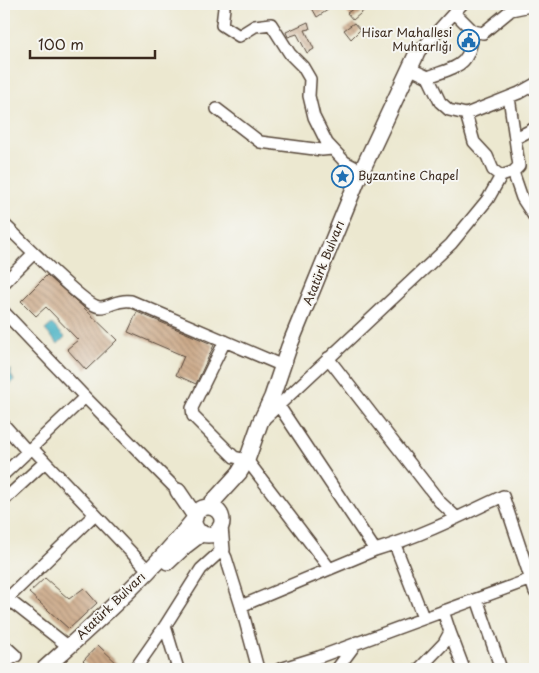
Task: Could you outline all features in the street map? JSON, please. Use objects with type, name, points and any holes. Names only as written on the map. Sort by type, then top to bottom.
[{"type":"main road","name":"Atatürk Bulvarı","points":[[54,669],[185,546],[213,528],[247,460],[260,423],[276,402],[283,366],[362,171],[413,62]]},
{"type":"main road","name":"Atatürk Bulvarı","points":[[44,669],[148,570],[200,512],[239,473]]},
{"type":"main road","points":[[178,491],[200,512],[218,511],[213,528],[222,550]]},
{"type":"main road","points":[[200,512],[196,527],[213,528]]},
{"type":"street","points":[[223,4],[222,25],[239,36],[255,26],[271,24],[290,54],[303,67],[310,79],[309,96],[314,117],[327,143],[345,162],[362,171]]},
{"type":"street","points":[[473,31],[483,33],[511,10],[535,5]]},
{"type":"street","points":[[428,78],[459,65],[469,56],[473,31],[458,8],[413,62],[428,78],[440,102],[449,110],[466,114],[509,97],[535,84]]},
{"type":"street","points":[[375,550],[276,402],[328,358],[452,244],[488,200],[502,176],[513,172],[519,166],[509,97]]},
{"type":"street","points":[[216,109],[260,142],[322,150],[332,149]]},
{"type":"street","points":[[466,114],[474,142],[488,156],[492,170],[502,176]]},
{"type":"street","points":[[516,138],[533,129],[535,116]]},
{"type":"street","points":[[513,172],[522,198],[535,218]]},
{"type":"street","points":[[4,224],[82,296],[96,306],[103,307],[121,300],[131,301],[283,366]]},
{"type":"street","points":[[4,283],[34,253]]},
{"type":"street","points":[[4,312],[85,398],[178,491]]},
{"type":"street","points":[[225,341],[192,408],[192,413],[234,457],[247,460],[330,569]]},
{"type":"street","points":[[328,358],[440,502],[457,518]]},
{"type":"street","points":[[5,470],[30,450],[85,398]]},
{"type":"street","points":[[4,425],[45,462],[148,570]]},
{"type":"street","points":[[4,500],[45,462]]},
{"type":"street","points":[[241,606],[457,518],[503,496],[535,592]]},
{"type":"street","points":[[69,647],[5,598],[95,514]]},
{"type":"street","points":[[395,544],[423,617]]},
{"type":"street","points":[[135,669],[201,569],[222,550],[241,606],[258,669]]},
{"type":"street","points":[[280,669],[319,657],[423,617],[531,579]]},
{"type":"street","points":[[477,599],[501,669]]},
{"type":"street","points":[[442,611],[464,669]]},
{"type":"street","points":[[165,626],[178,669]]},
{"type":"street","points":[[419,669],[444,643],[450,632]]},
{"type":"street","points":[[337,669],[357,642]]},
{"type":"street","points":[[4,645],[16,656],[4,663]]},
{"type":"water","points":[[52,324],[65,337],[58,344],[45,330]]},
{"type":"water","points":[[4,368],[11,370],[14,380],[12,383],[7,383],[4,387]]},
{"type":"building","points":[[318,4],[337,4],[317,17],[312,8]]},
{"type":"building","points":[[360,4],[367,8],[353,20],[347,13]]},
{"type":"building","points":[[308,22],[310,29],[305,30],[314,49],[307,53],[297,34],[288,37],[286,32]]},
{"type":"building","points":[[354,23],[360,30],[351,39],[344,30]]},
{"type":"building","points":[[47,275],[117,340],[86,370],[67,349],[78,340],[46,307],[36,316],[21,301]]},
{"type":"building","points":[[137,312],[214,345],[196,384],[176,375],[184,356],[128,332]]},
{"type":"building","points":[[45,578],[69,599],[84,588],[97,603],[69,629],[29,593]]},
{"type":"building","points":[[98,645],[123,669],[91,669],[83,661]]},
{"type":"place","name":"Hisar Mahallesi Muhtarlığı","points":[[468,40]]},
{"type":"place","name":"Byzantine Chapel","points":[[342,176]]}]
